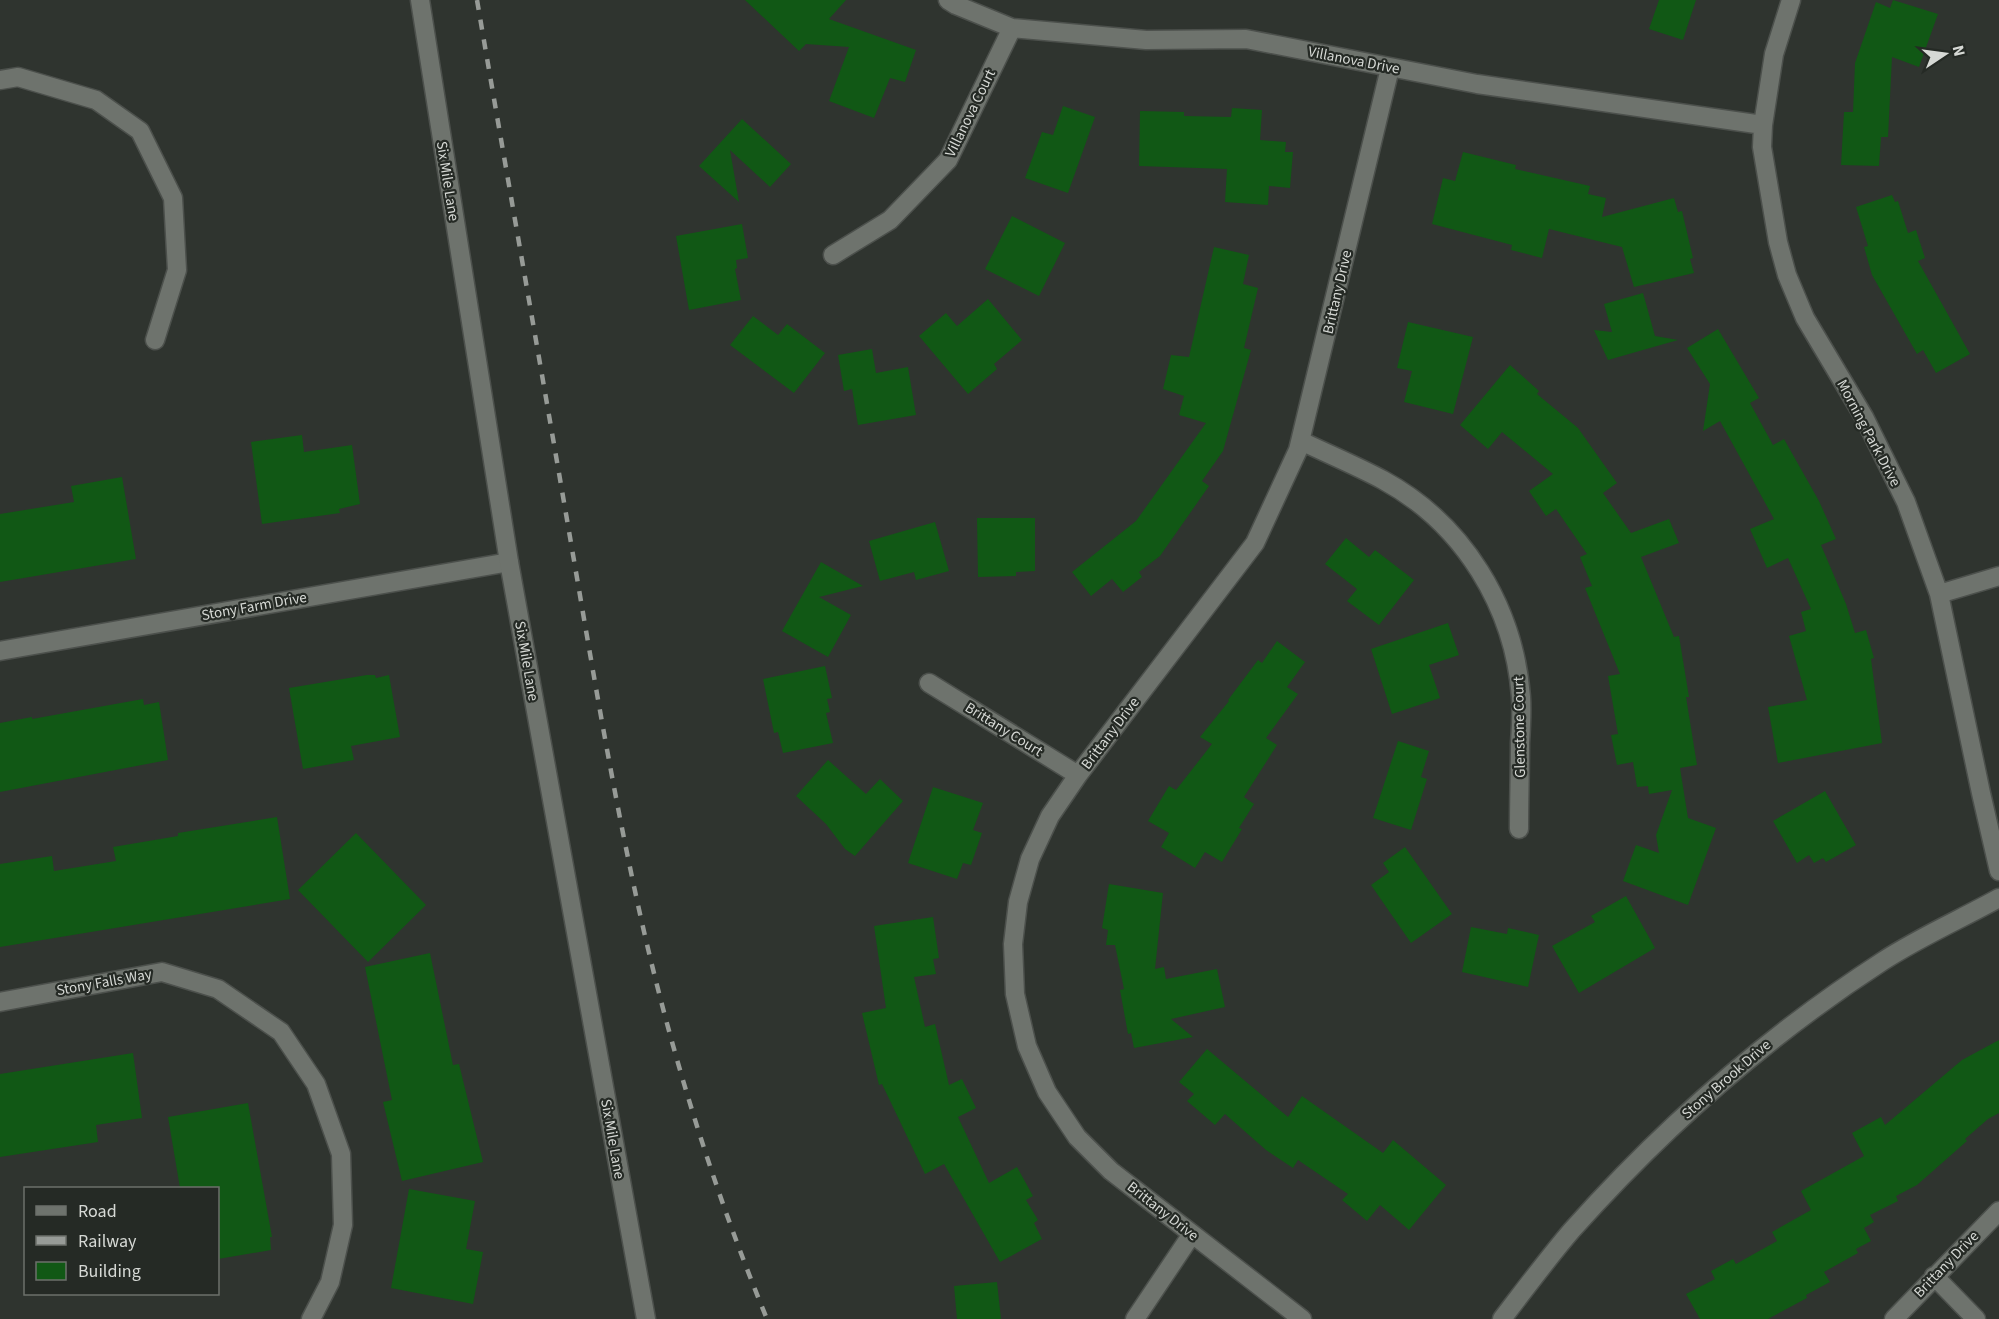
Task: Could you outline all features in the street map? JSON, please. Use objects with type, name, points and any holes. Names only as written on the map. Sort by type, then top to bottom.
[{"type":"street","name":"Six Mile Lane","points":[[420,0],[509,562],[646,1319]]},
{"type":"street","name":"Villanova Drive","points":[[948,0],[1012,28],[1146,40],[1246,39],[1478,84],[1763,125]]},
{"type":"street","name":"Morning Park Drive","points":[[1791,0],[1774,54],[1763,125],[1762,147],[1778,242],[1805,318],[1864,417],[1906,502],[1939,594],[1980,792],[1999,871]]},
{"type":"street","name":"Villanova Court","points":[[833,255],[890,220],[948,160],[1012,28]]},
{"type":"street","name":"Brittany Drive","points":[[1302,1319],[1111,1171],[1077,1137],[1047,1092],[1027,1046],[1015,994],[1013,944],[1018,902],[1030,859],[1050,816],[1078,775],[1255,543],[1301,441],[1390,68]]},
{"type":"street","points":[[0,80],[18,77],[96,100],[140,131],[173,198],[177,270],[155,340]]},
{"type":"street","name":"Glenstone Court","points":[[1301,441],[1384,480],[1424,507],[1460,542],[1487,581],[1505,620],[1516,660],[1521,699],[1519,829]]},
{"type":"street","name":"Stony Farm Drive","points":[[0,651],[509,562]]},
{"type":"street","points":[[1939,594],[1999,576]]},
{"type":"street","name":"Brittany Court","points":[[929,683],[1078,775]]},
{"type":"street","name":"Stony Brook Drive","points":[[1502,1319],[1572,1231],[1677,1121],[1748,1058],[1815,1007],[1886,959],[1999,898]]},
{"type":"street","name":"Stony Falls Way","points":[[0,1002],[162,972],[218,988],[281,1032],[316,1083],[341,1154],[343,1225],[330,1282],[311,1319]]},
{"type":"street","name":"Brittany Drive","points":[[1894,1319],[1999,1210]]},
{"type":"street","points":[[1135,1319],[1192,1234]]},
{"type":"street","points":[[1934,1276],[1976,1319]]},
{"type":"building","points":[[745,0],[846,0],[829,19],[916,50],[905,82],[890,78],[874,118],[829,101],[849,47],[806,44],[799,51]]},
{"type":"building","points":[[1659,0],[1696,0],[1683,40],[1649,29]]},
{"type":"building","points":[[1893,0],[1938,14],[1919,67],[1892,57],[1888,137],[1881,137],[1879,166],[1841,165],[1844,112],[1853,112],[1855,63],[1876,2],[1890,8]]},
{"type":"building","points":[[1063,106],[1095,117],[1068,193],[1025,178],[1042,132],[1053,135]]},
{"type":"building","points":[[1232,108],[1262,110],[1260,140],[1286,142],[1285,152],[1293,152],[1290,188],[1269,186],[1268,205],[1225,202],[1227,169],[1139,166],[1140,111],[1184,112],[1184,116],[1231,117]]},
{"type":"building","points":[[742,119],[791,164],[770,187],[730,150],[739,202],[699,166]]},
{"type":"building","points":[[1463,152],[1516,165],[1515,169],[1590,186],[1588,194],[1606,198],[1602,217],[1674,198],[1678,212],[1682,211],[1693,258],[1690,259],[1694,273],[1634,287],[1622,247],[1549,229],[1542,258],[1511,250],[1512,245],[1432,224],[1443,178],[1455,181]]},
{"type":"building","points":[[1892,195],[1895,202],[1898,201],[1908,233],[1916,230],[1925,258],[1918,261],[1970,354],[1936,373],[1923,350],[1917,354],[1872,275],[1864,247],[1868,246],[1856,207]]},
{"type":"building","points":[[1012,216],[1065,243],[1039,296],[985,269]]},
{"type":"building","points":[[742,224],[748,258],[736,260],[737,268],[735,269],[741,300],[689,310],[676,236]]},
{"type":"building","points":[[1214,247],[1249,255],[1243,284],[1258,288],[1244,348],[1251,350],[1223,451],[1202,481],[1209,486],[1160,556],[1139,572],[1142,577],[1123,592],[1112,579],[1091,596],[1072,572],[1136,521],[1206,423],[1179,415],[1184,396],[1163,389],[1171,355],[1189,357]]},
{"type":"building","points":[[1643,293],[1655,336],[1678,340],[1608,360],[1594,330],[1612,332],[1604,304]]},
{"type":"building","points":[[988,299],[1022,340],[994,364],[997,369],[968,394],[919,336],[946,313],[957,326]]},
{"type":"building","points":[[753,316],[778,335],[787,324],[825,353],[794,393],[730,345]]},
{"type":"building","points":[[1408,322],[1473,337],[1453,414],[1404,402],[1412,371],[1397,368]]},
{"type":"building","points":[[1718,329],[1759,398],[1750,403],[1773,445],[1784,439],[1819,501],[1836,539],[1821,545],[1846,604],[1855,633],[1866,630],[1874,658],[1871,659],[1882,743],[1778,763],[1768,707],[1807,700],[1789,636],[1806,631],[1801,612],[1811,609],[1788,558],[1767,568],[1750,529],[1774,519],[1720,421],[1703,431],[1710,384],[1687,348]]},
{"type":"building","points":[[872,349],[876,373],[908,367],[916,415],[858,425],[852,389],[844,391],[838,355]]},
{"type":"building","points":[[1510,365],[1539,391],[1537,394],[1578,428],[1617,483],[1603,493],[1631,533],[1669,519],[1679,543],[1641,557],[1674,637],[1679,636],[1697,765],[1680,768],[1688,818],[1716,828],[1688,905],[1623,881],[1636,845],[1659,853],[1656,835],[1672,790],[1649,794],[1648,786],[1637,787],[1633,762],[1617,765],[1611,735],[1618,734],[1608,676],[1620,674],[1585,588],[1592,586],[1580,557],[1587,554],[1556,509],[1546,516],[1529,491],[1553,474],[1502,432],[1488,449],[1460,425]]},
{"type":"building","points":[[302,435],[304,452],[352,445],[360,504],[339,509],[340,513],[262,524],[251,442]]},
{"type":"building","points":[[122,477],[136,559],[0,582],[0,514],[74,502],[71,486]]},
{"type":"building","points":[[977,518],[1035,518],[1035,571],[1016,572],[1016,576],[978,577]]},
{"type":"building","points":[[935,522],[949,571],[916,580],[914,572],[880,581],[869,541]]},
{"type":"building","points":[[1346,538],[1369,557],[1375,550],[1414,580],[1379,625],[1347,601],[1357,589],[1325,564]]},
{"type":"building","points":[[821,562],[863,586],[819,597],[851,615],[828,657],[782,631]]},
{"type":"building","points":[[1448,623],[1459,655],[1429,665],[1440,698],[1392,714],[1371,649]]},
{"type":"building","points":[[1277,641],[1305,662],[1287,687],[1298,694],[1266,738],[1277,745],[1244,797],[1254,804],[1239,828],[1242,829],[1222,862],[1205,852],[1195,868],[1161,847],[1169,833],[1148,821],[1169,786],[1176,790],[1212,744],[1200,737],[1258,660],[1262,663]]},
{"type":"building","points":[[825,666],[832,698],[827,699],[830,712],[826,713],[833,743],[783,753],[778,732],[774,733],[763,679]]},
{"type":"building","points":[[375,675],[376,678],[389,675],[400,737],[351,746],[354,760],[303,769],[289,688]]},
{"type":"building","points":[[143,699],[144,705],[159,702],[168,760],[0,792],[0,723]]},
{"type":"building","points":[[1398,741],[1429,751],[1421,777],[1427,779],[1411,830],[1373,818]]},
{"type":"building","points":[[828,760],[866,794],[880,779],[903,801],[855,856],[845,849],[826,824],[796,796]]},
{"type":"building","points":[[933,787],[983,803],[973,830],[982,833],[971,865],[963,863],[957,879],[908,863]]},
{"type":"building","points":[[1825,791],[1856,845],[1826,862],[1823,858],[1814,863],[1809,855],[1797,863],[1773,821]]},
{"type":"building","points":[[277,817],[290,899],[0,947],[0,864],[52,856],[54,871],[116,861],[113,847],[178,836],[178,833]]},
{"type":"building","points":[[356,833],[426,905],[368,962],[298,890]]},
{"type":"building","points":[[1405,847],[1452,914],[1411,943],[1371,885],[1389,872],[1383,863]]},
{"type":"building","points":[[1109,884],[1163,893],[1155,969],[1164,967],[1166,979],[1217,969],[1225,1007],[1171,1019],[1193,1037],[1134,1048],[1131,1033],[1128,1034],[1120,990],[1124,989],[1115,945],[1106,945],[1108,930],[1102,928]]},
{"type":"building","points":[[1626,896],[1655,948],[1579,993],[1552,946],[1595,922],[1591,916]]},
{"type":"building","points":[[933,917],[939,958],[933,959],[936,974],[914,977],[925,1027],[935,1024],[949,1085],[962,1079],[976,1108],[958,1117],[989,1183],[1017,1167],[1033,1196],[1026,1200],[1038,1220],[1034,1223],[1042,1239],[1000,1262],[944,1164],[925,1174],[882,1084],[879,1085],[862,1013],[886,1008],[874,926]]},
{"type":"building","points":[[1471,927],[1507,934],[1508,928],[1539,935],[1528,987],[1462,972]]},
{"type":"building","points":[[430,953],[453,1065],[459,1064],[483,1162],[402,1181],[383,1102],[392,1100],[365,967]]},
{"type":"building","points":[[1999,1040],[1999,1113],[1988,1119],[1965,1139],[1967,1141],[1917,1185],[1896,1196],[1898,1201],[1870,1215],[1874,1222],[1864,1228],[1871,1241],[1856,1249],[1858,1253],[1824,1272],[1830,1282],[1806,1295],[1807,1298],[1768,1319],[1700,1319],[1686,1294],[1715,1279],[1711,1271],[1733,1259],[1736,1264],[1777,1241],[1772,1232],[1811,1210],[1801,1191],[1864,1156],[1852,1133],[1881,1117],[1885,1125],[1962,1060]]},
{"type":"building","points":[[1207,1049],[1288,1117],[1302,1096],[1383,1153],[1393,1140],[1446,1185],[1409,1230],[1380,1205],[1367,1221],[1342,1200],[1348,1194],[1298,1160],[1293,1168],[1266,1150],[1225,1114],[1215,1125],[1187,1101],[1194,1094],[1179,1082]]},
{"type":"building","points":[[133,1053],[142,1118],[96,1125],[98,1142],[0,1157],[0,1074]]},
{"type":"building","points":[[248,1103],[272,1237],[270,1237],[271,1250],[219,1259],[219,1187],[180,1187],[168,1117]]},
{"type":"building","points":[[409,1189],[475,1201],[466,1249],[483,1252],[473,1304],[391,1288]]},
{"type":"building","points":[[997,1282],[1001,1319],[957,1319],[954,1286]]},
{"type":"railway","points":[[477,0],[601,717],[635,891],[661,1000],[691,1108],[746,1267],[767,1319]]}]
